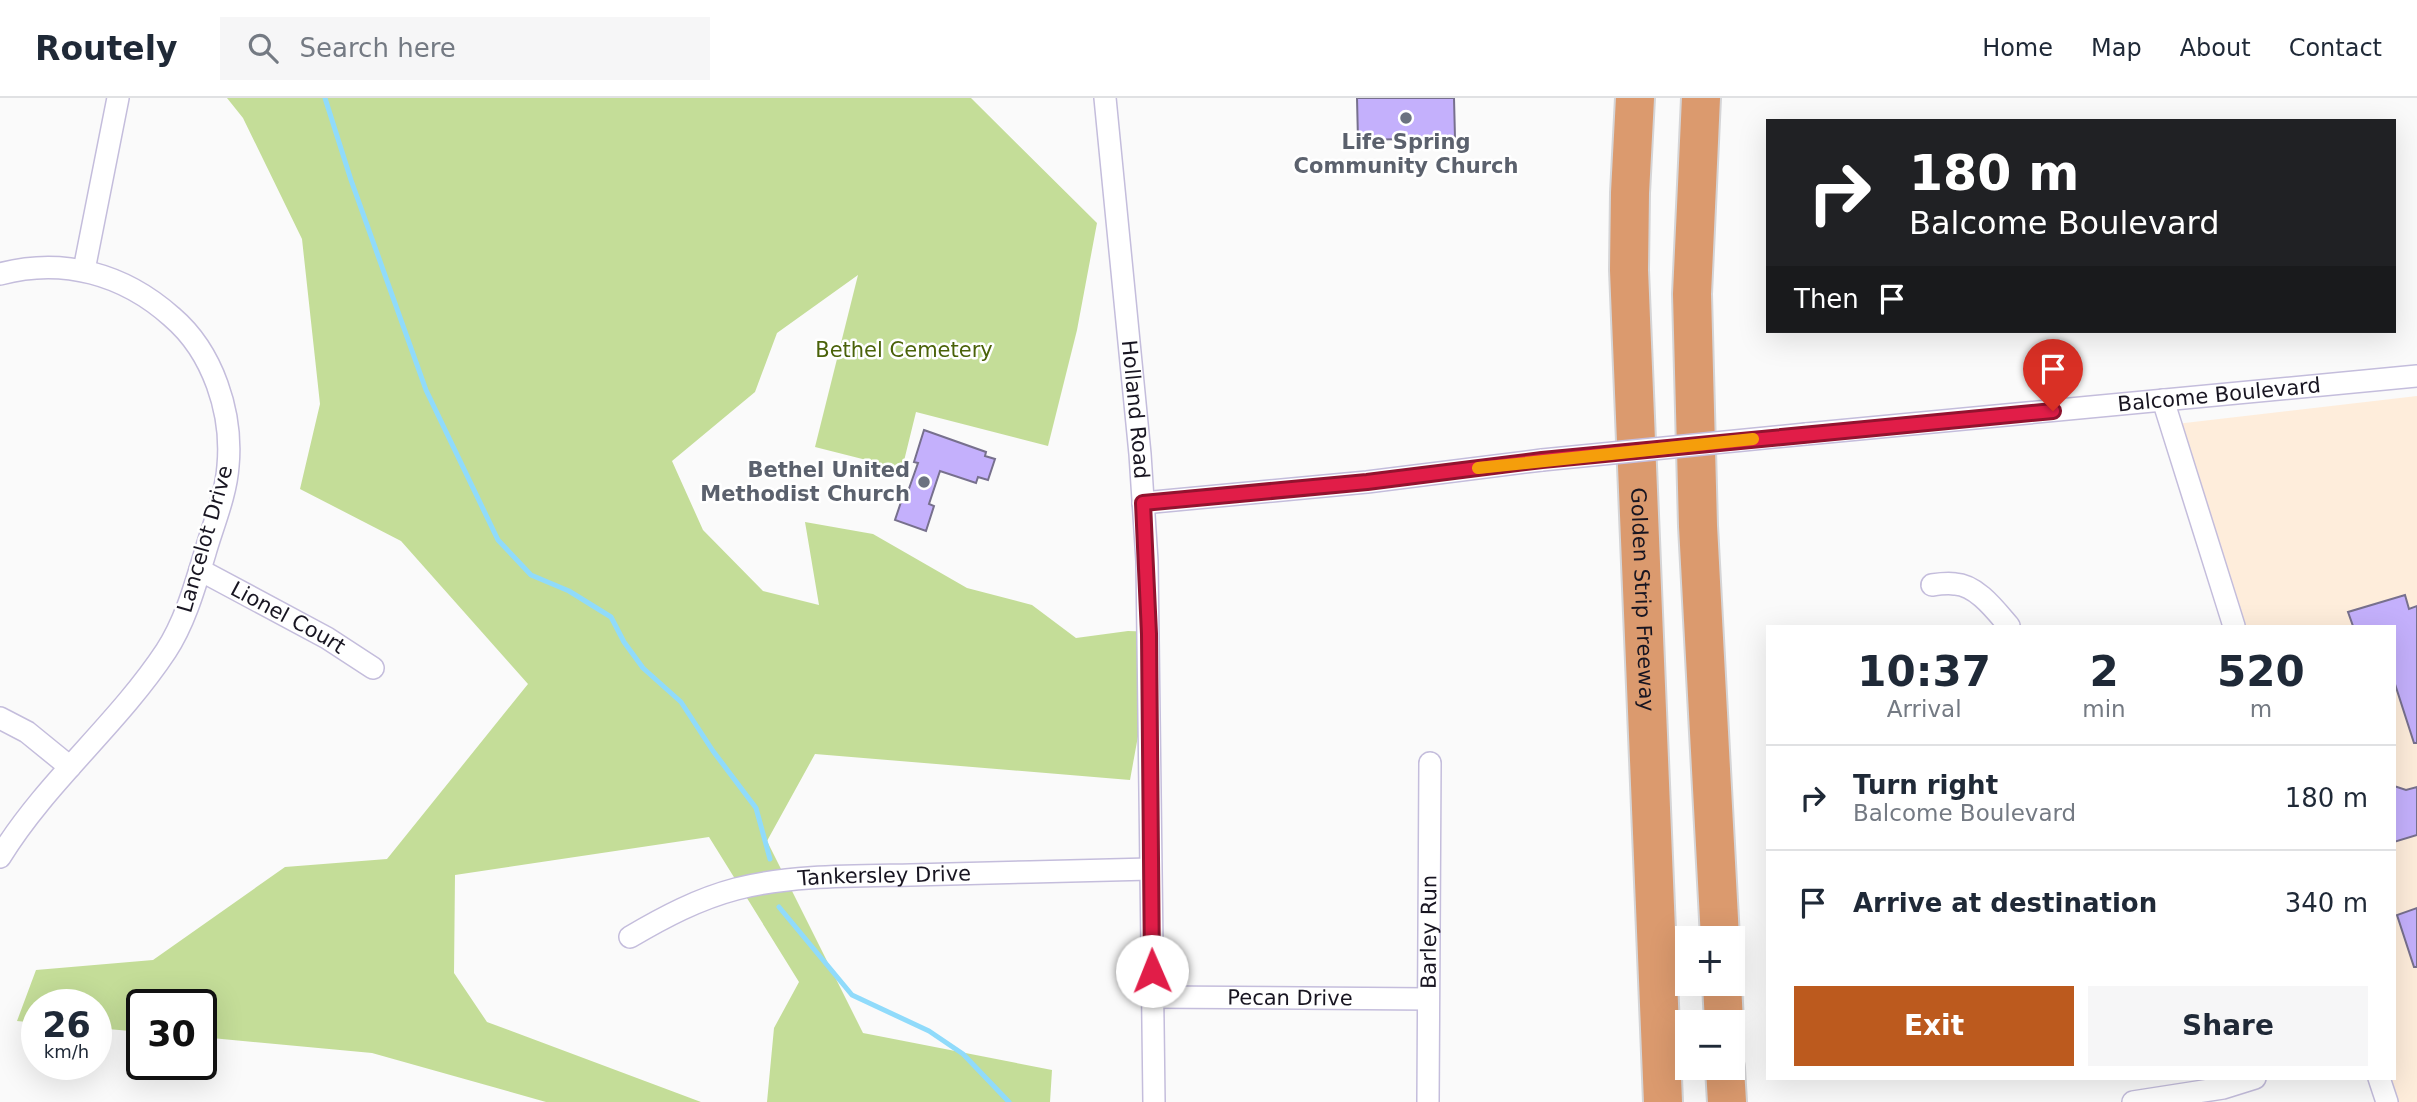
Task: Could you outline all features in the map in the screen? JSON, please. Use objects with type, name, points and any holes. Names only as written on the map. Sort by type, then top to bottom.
[{"type":"highway","name":"Golden Strip Freeway","points":[[1635,98],[1629,270],[1663,1102]]},
{"type":"highway","points":[[1701,98],[1692,294],[1698,526],[1719,926]]},
{"type":"highway","points":[[1726,1080],[1727,1102]]},
{"type":"street","points":[[84,270],[118,98]]},
{"type":"street","name":"Holland Road","points":[[1105,98],[1143,503],[1149,634],[1154,1102]]},
{"type":"street","name":"Lancelot Drive","points":[[0,274],[43,267],[84,270],[125,285],[159,305],[192,339],[216,381],[227,421],[228,466],[200,570],[181,623],[165,652],[104,729],[20,825],[0,857]]},
{"type":"street","name":"Balcome Boulevard","points":[[1143,503],[1367,482],[1542,460],[2417,376]]},
{"type":"street","points":[[2163,400],[2234,625]]},
{"type":"street","name":"Lionel Court","points":[[200,570],[327,638],[373,668]]},
{"type":"street","points":[[1932,585],[1957,584],[1969,588],[1986,601],[2007,625]]},
{"type":"street","points":[[0,718],[27,732],[70,767]]},
{"type":"street","name":"Barley Run","points":[[1428,1102],[1430,762]]},
{"type":"street","name":"Tankersley Drive","points":[[630,937],[679,909],[702,900],[737,888],[772,882],[875,875],[1150,869]]},
{"type":"street","name":"Pecan Drive","points":[[1152,997],[1429,999]]},
{"type":"street","points":[[2133,1102],[2223,1088],[2249,1080]]},
{"type":"street","points":[[2380,1080],[2387,1102]]},
{"type":"shaded area","points":[[2417,396],[2417,1102],[2387,1102],[2380,1080],[2396,1080],[2396,625],[2239,625],[2176,424]]},
{"type":"green space","name":"Bethel Cemetery","points":[[227,98],[971,98],[1097,223],[1077,330],[1048,446],[916,412],[902,469],[815,447],[858,275],[777,333],[755,392],[672,461],[703,530],[763,591],[819,605],[805,522],[873,534],[967,588],[1032,605],[1076,638],[1128,631],[1157,632],[1130,780],[815,754],[767,841],[863,1033],[1052,1070],[1050,1102],[767,1102],[774,1028],[799,982],[709,837],[455,875],[454,973],[487,1022],[701,1102],[546,1102],[372,1053],[217,1038],[217,989],[126,989],[126,1031],[112,1029],[112,989],[29,989],[36,970],[153,960],[285,867],[387,859],[528,684],[401,541],[300,489],[320,404],[302,239],[243,118]]},
{"type":"building","name":"Life Spring Community Church","points":[[1357,98],[1454,98],[1455,138],[1358,140]]},
{"type":"building","name":"Bethel United Methodist Church","points":[[924,430],[986,452],[985,456],[995,459],[988,480],[978,477],[976,483],[940,471],[929,504],[934,506],[926,531],[895,520],[918,463],[914,462]]},
{"type":"building","points":[[2405,595],[2409,609],[2417,606],[2417,743],[2414,743],[2396,687],[2396,625],[2353,625],[2348,612]]},
{"type":"building","points":[[2396,787],[2406,790],[2417,787],[2417,835],[2396,841]]},
{"type":"building","points":[[2417,908],[2417,967],[2414,967],[2397,915]]},
{"type":"waterway","points":[[325,98],[351,180],[426,390],[498,540],[531,575],[569,591],[611,617],[624,642],[643,668],[681,702],[713,751],[756,808],[770,859]]},
{"type":"waterway","points":[[779,907],[852,995],[929,1031],[963,1054],[1009,1102]]},
{"type":"slow traffic","points":[[1478,468],[1753,439]]},
{"type":"place","name":"Life Spring Community Church","points":[[1406,118]]},
{"type":"place","name":"Bethel United Methodist Church","points":[[924,482]]},
{"type":"route","points":[[1152,971],[1149,634],[1143,503],[1367,482],[1542,460],[2053,411]]}]
